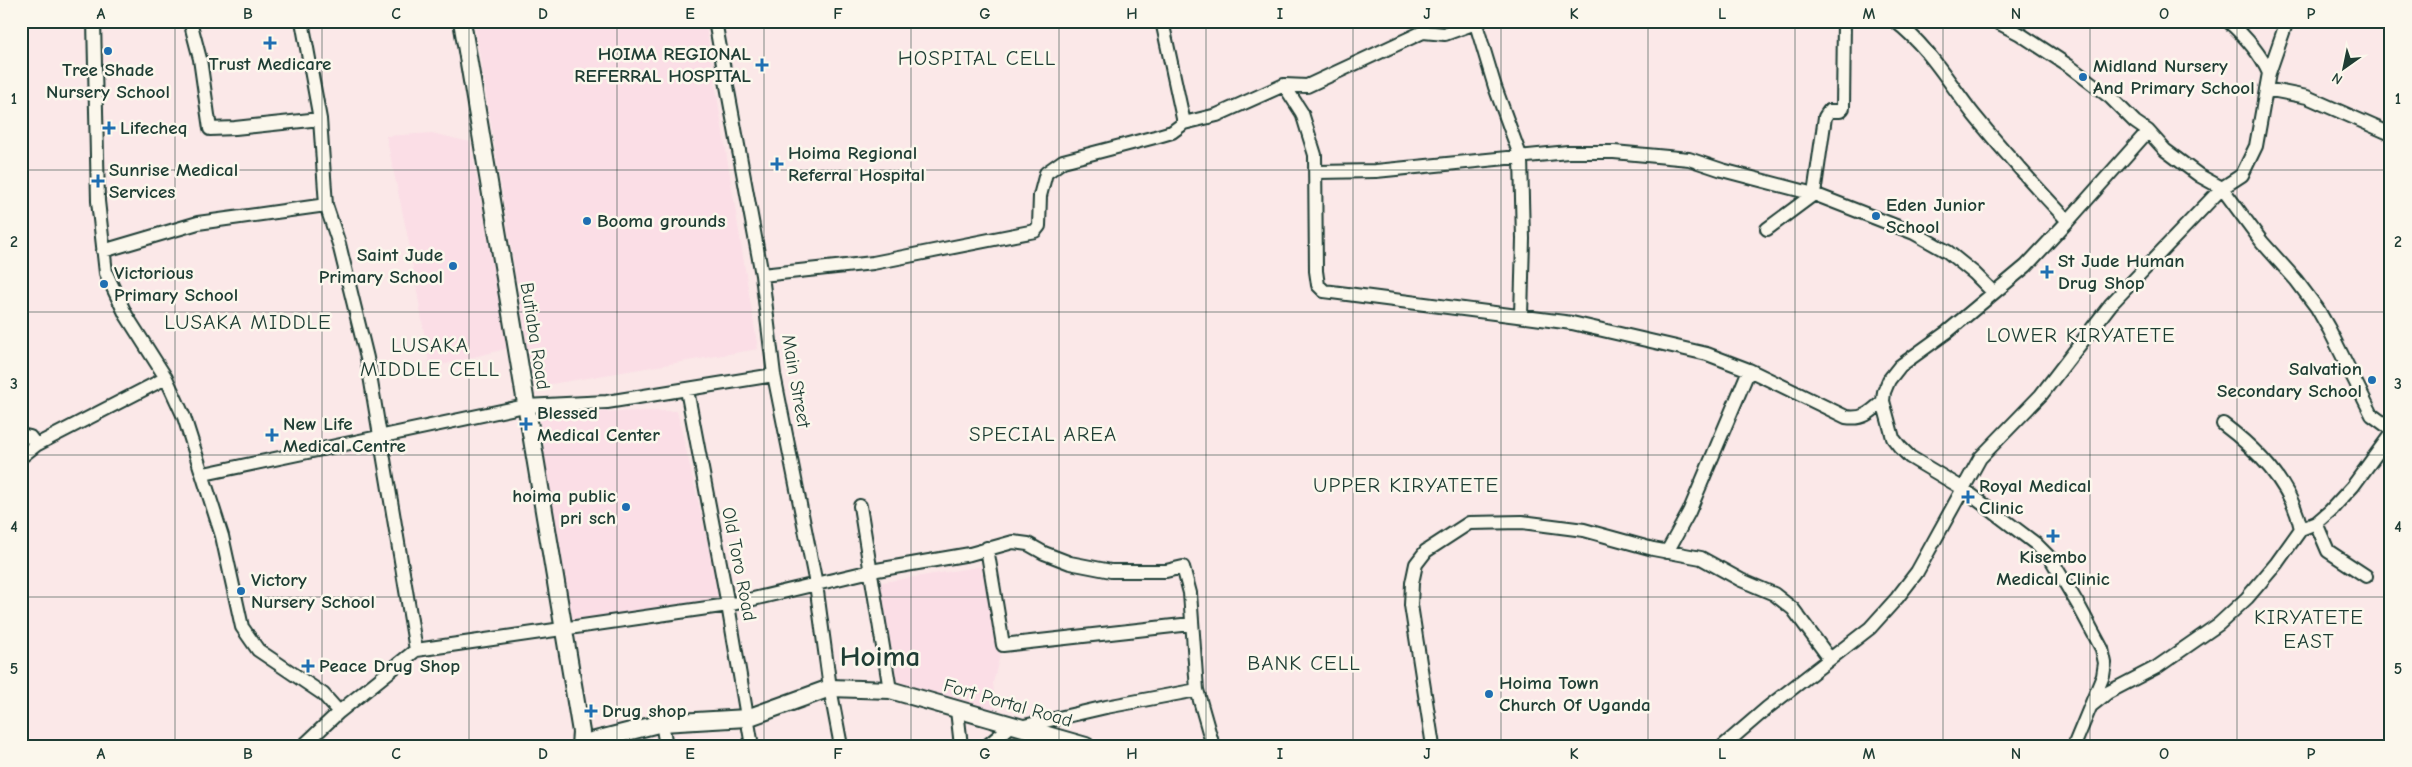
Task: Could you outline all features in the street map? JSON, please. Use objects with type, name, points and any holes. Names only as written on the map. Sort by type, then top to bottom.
[{"type":"main road","name":"Butiaba Road","points":[[462,21],[580,732],[577,745]]},
{"type":"main road","name":"Fort Portal Road","points":[[830,688],[890,690],[1086,746]]},
{"type":"main road","points":[[577,745],[662,723],[747,718],[830,688]]},
{"type":"street","points":[[94,21],[98,202],[106,273],[115,296],[166,378],[184,417],[204,474],[222,536],[242,627],[258,650],[323,694],[339,712]]},
{"type":"street","points":[[190,21],[200,59],[210,128],[235,128],[320,119]]},
{"type":"street","points":[[302,21],[320,119],[326,205],[339,244],[367,358],[416,650]]},
{"type":"street","name":"Main Street","points":[[715,21],[762,275],[774,375],[816,584],[830,688],[841,746]]},
{"type":"street","points":[[1162,21],[1184,123]]},
{"type":"street","points":[[1767,229],[1814,194],[1825,117],[1829,111],[1840,111],[1843,108],[1844,21]]},
{"type":"street","points":[[1896,21],[1924,48],[1975,117],[2025,176],[2068,222]]},
{"type":"street","points":[[1995,21],[2020,34],[2069,66],[2148,131],[2165,150],[2200,176],[2222,188],[2262,242],[2296,280],[2316,308],[2330,329],[2372,415],[2391,429]]},
{"type":"street","points":[[2228,21],[2263,58],[2270,73]]},
{"type":"street","points":[[1724,746],[1870,628],[1917,572],[1980,458],[2041,395],[2111,304],[2222,188],[2242,175],[2256,146],[2266,89],[2287,21]]},
{"type":"street","points":[[762,275],[873,263],[1035,231],[1039,226],[1040,196],[1046,174],[1063,161],[1172,132],[1184,123],[1217,114],[1284,85],[1307,86],[1423,27],[1445,34],[1479,23],[1495,88],[1521,158],[1523,239],[1520,316]]},
{"type":"street","points":[[1284,85],[1302,113],[1315,155],[1317,172],[1316,271],[1318,285],[1324,291],[1572,322],[1707,354],[1749,370],[1846,417],[1856,418],[1865,416],[1883,401]]},
{"type":"street","points":[[2266,89],[2307,97],[2391,134]]},
{"type":"street","points":[[2074,746],[2088,708],[2104,676],[2105,663],[2102,649],[2076,600],[2052,559],[2003,518],[1962,488],[1910,457],[1900,447],[1893,438],[1883,401],[1884,392],[1889,380],[1900,366],[1947,332],[1992,291],[2026,266],[2068,222],[2148,131]]},
{"type":"street","points":[[1317,172],[1376,171],[1568,152],[1689,158],[1722,170],[1814,194],[1914,233],[1948,252],[1968,267],[1992,291]]},
{"type":"street","points":[[103,251],[198,223],[326,205]]},
{"type":"street","points":[[1667,552],[1689,512],[1749,370]]},
{"type":"street","points":[[204,474],[525,406],[606,402],[774,375]]},
{"type":"street","points":[[21,457],[36,445],[166,378]]},
{"type":"street","name":"Old Toro Road","points":[[687,390],[728,605],[752,746]]},
{"type":"street","points":[[2223,424],[2250,444],[2265,461],[2294,501],[2301,529]]},
{"type":"street","points":[[2088,708],[2107,693],[2157,667],[2219,624],[2247,598],[2276,564],[2301,529],[2316,523],[2330,512],[2354,486],[2391,434]]},
{"type":"street","points":[[21,435],[30,437],[36,445]]},
{"type":"street","points":[[860,506],[890,690]]},
{"type":"street","points":[[1433,746],[1411,605],[1412,583],[1416,564],[1426,551],[1469,523],[1522,522],[1584,530],[1667,552],[1701,558],[1741,580],[1774,594],[1793,609],[1830,659]]},
{"type":"street","points":[[2316,523],[2328,551],[2366,576]]},
{"type":"street","points":[[303,746],[339,712],[416,650],[728,605],[870,571],[970,554],[1013,542],[1028,544],[1044,553],[1070,563],[1111,571],[1166,571],[1184,567],[1190,593],[1191,624],[1198,690],[1213,746]]},
{"type":"street","points":[[986,548],[1003,645],[1191,624]]},
{"type":"street","points":[[987,746],[1017,726],[1198,690]]},
{"type":"street","points":[[957,710],[961,746]]},
{"type":"street","points":[[662,723],[666,746]]},
{"type":"shaded area","points":[[474,21],[705,21],[758,349],[534,387]]},
{"type":"shaded area","name":"Saint Jude Primary School","points":[[432,133],[470,142],[509,348],[430,368],[408,238],[386,136]]},
{"type":"shaded area","name":"hoima public pri sch","points":[[677,411],[722,602],[568,626],[539,412]]},
{"type":"shaded area","points":[[984,566],[1000,655],[993,683],[997,722],[897,688],[877,583]]},
{"type":"place","name":"Trust Medicare","points":[[270,43]]},
{"type":"place","name":"Tree Shade Nursery School","points":[[108,51]]},
{"type":"place","name":"HOIMA REGIONAL REFERRAL HOSPITAL","points":[[762,65]]},
{"type":"place","name":"Midland Nursery And Primary School","points":[[2083,77]]},
{"type":"place","name":"Lifecheq","points":[[109,128]]},
{"type":"place","name":"Hoima Regional Referral Hospital","points":[[777,164]]},
{"type":"place","name":"Sunrise Medical Services","points":[[98,181]]},
{"type":"place","name":"Eden Junior School","points":[[1876,216]]},
{"type":"place","name":"Booma grounds","points":[[587,221]]},
{"type":"place","name":"Saint Jude Primary School","points":[[453,266]]},
{"type":"place","name":"St Jude Human Drug Shop","points":[[2047,272]]},
{"type":"place","name":"Victorious Primary School","points":[[104,284]]},
{"type":"place","name":"Salvation Secondary School","points":[[2372,380]]},
{"type":"place","name":"Blessed Medical Center","points":[[526,424]]},
{"type":"place","name":"New Life Medical Centre","points":[[272,435]]},
{"type":"place","name":"Royal Medical Clinic","points":[[1968,497]]},
{"type":"place","name":"hoima public pri sch","points":[[626,507]]},
{"type":"place","name":"Kisembo Medical Clinic","points":[[2053,536]]},
{"type":"place","name":"Victory Nursery School","points":[[241,591]]},
{"type":"place","name":"Peace Drug Shop","points":[[308,666]]},
{"type":"place","name":"Hoima Town Church Of Uganda","points":[[1489,694]]},
{"type":"place","name":"Drug shop","points":[[591,711]]},
{"type":"district","name":"HOSPITAL CELL","points":[[977,58]]},
{"type":"district","name":"LUSAKA MIDDLE","points":[[248,322]]},
{"type":"district","name":"LOWER KIRYATETE","points":[[2081,335]]},
{"type":"district","name":"LUSAKA MIDDLE CELL","points":[[430,357]]},
{"type":"district","name":"SPECIAL AREA","points":[[1043,434]]},
{"type":"district","name":"UPPER KIRYATETE","points":[[1406,485]]},
{"type":"district","name":"KIRYATETE EAST","points":[[2309,629]]},
{"type":"district","name":"Hoima","points":[[880,656]]},
{"type":"district","name":"BANK CELL","points":[[1304,663]]}]
